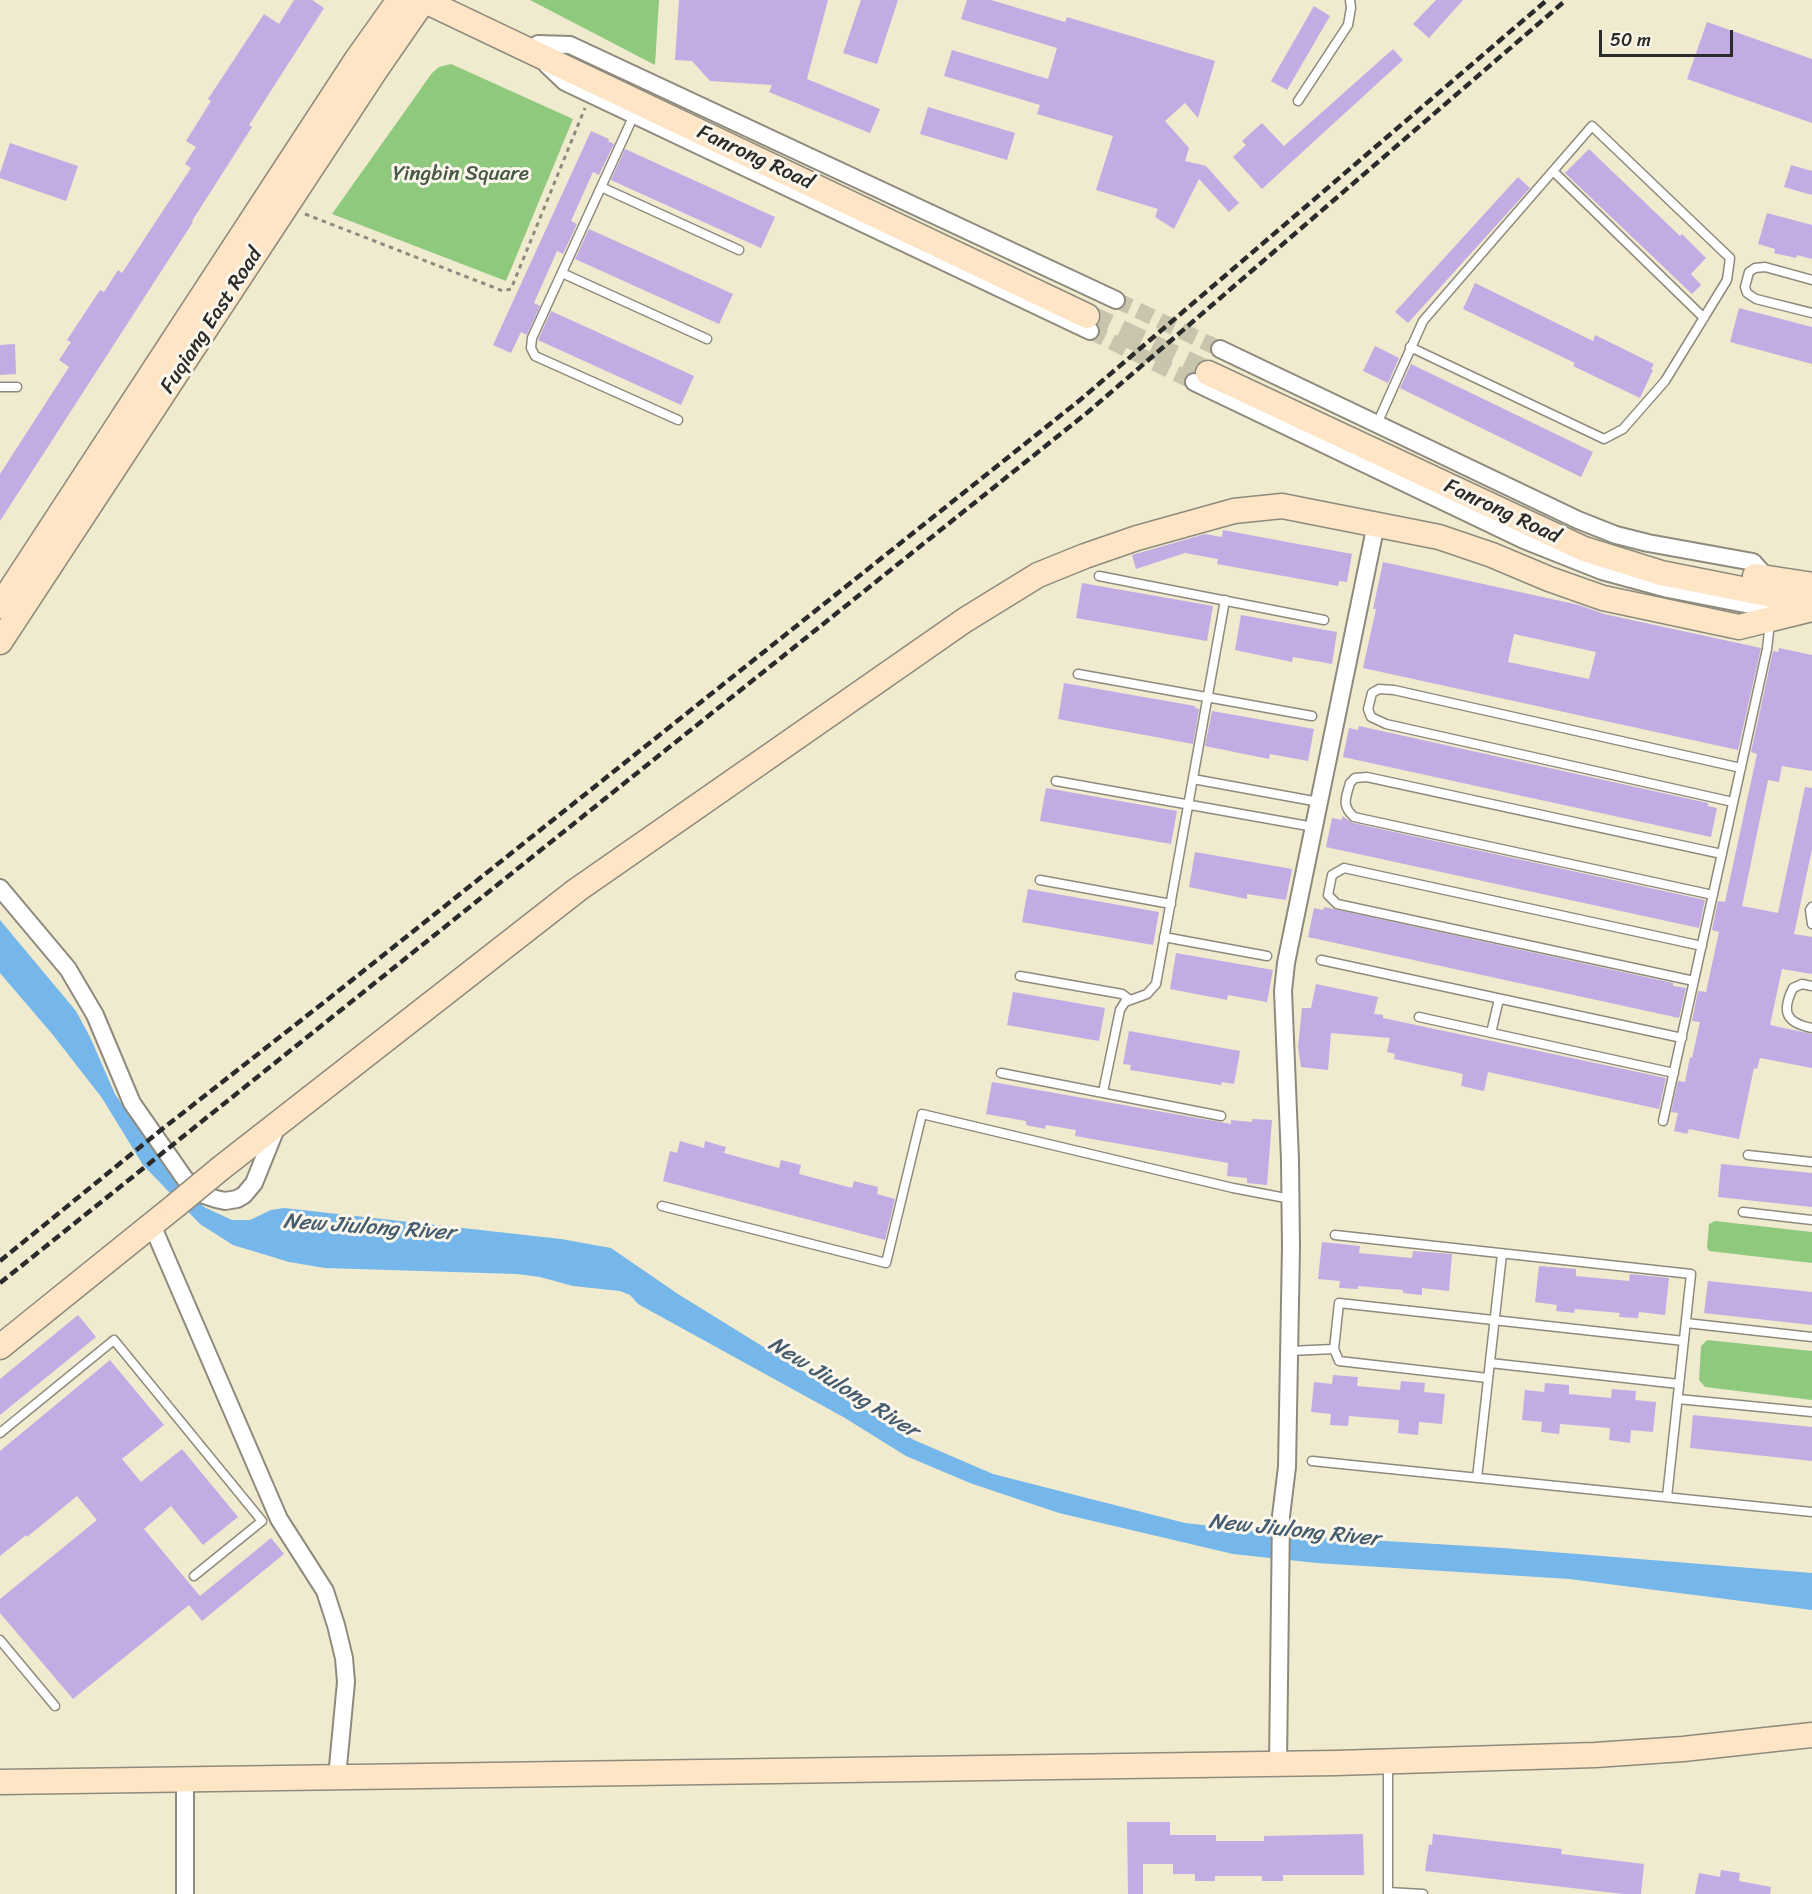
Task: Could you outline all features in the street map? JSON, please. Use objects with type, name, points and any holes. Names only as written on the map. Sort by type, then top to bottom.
[{"type":"street","name":"Fuqiang East Road","points":[[0,606],[357,59],[399,0]]},
{"type":"street","name":"Fuqiang East Road","points":[[0,642],[424,0]]},
{"type":"street","name":"Fanrong Road","points":[[424,0],[538,50],[1097,314]]},
{"type":"street","name":"Fanrong Road","points":[[446,0],[538,50]]},
{"type":"street","points":[[538,50],[570,45],[1097,314]]},
{"type":"street","points":[[538,50],[565,82],[634,115],[1097,314]]},
{"type":"street","name":"Fanrong Road","points":[[1209,367],[1587,539],[1664,563],[1812,585]]},
{"type":"street","name":"Fanrong Road","points":[[1209,367],[1584,549],[1661,573],[1812,606]]},
{"type":"street","points":[[1209,367],[1376,426],[1578,520],[1616,535],[1753,562],[1767,578]]},
{"type":"street","points":[[0,1347],[221,1168],[577,890],[965,620],[1038,575],[1137,538],[1234,511],[1282,506],[1439,537],[1604,598],[1739,627],[1812,606]]},
{"type":"street","points":[[1278,1764],[1281,1516],[1287,1467],[1291,1199],[1283,991],[1286,963],[1376,524]]},
{"type":"street","points":[[0,888],[68,969],[95,1015],[132,1103],[185,1179],[204,1195],[216,1199],[225,1201],[244,1195],[254,1183],[277,1124]]},
{"type":"street","points":[[152,1225],[279,1519],[325,1591],[344,1658],[346,1682],[337,1777]]},
{"type":"street","points":[[0,1782],[1278,1764],[1595,1755],[1683,1749],[1812,1735]]},
{"type":"street","points":[[185,1779],[185,1894]]},
{"type":"lane","points":[[1298,101],[1348,25],[1352,8],[1350,0]]},
{"type":"lane","points":[[634,115],[532,338],[531,348],[535,356],[678,420]]},
{"type":"lane","points":[[1376,426],[1410,347],[1423,321],[1592,126],[1730,258],[1727,280],[1665,381],[1623,429],[1604,439],[1410,347]]},
{"type":"lane","points":[[1552,171],[1704,318]]},
{"type":"lane","points":[[601,187],[739,250]]},
{"type":"lane","points":[[1812,280],[1765,267],[1755,268],[1749,272],[1745,287],[1747,293],[1756,299],[1812,313]]},
{"type":"lane","points":[[562,273],[707,339]]},
{"type":"lane","points":[[0,387],[17,387]]},
{"type":"lane","points":[[1099,576],[1324,620]]},
{"type":"lane","points":[[1103,1092],[1120,1010],[1125,1002],[1147,994],[1156,984],[1225,600]]},
{"type":"lane","points":[[1664,1121],[1770,635],[1770,619]]},
{"type":"lane","points":[[1078,674],[1312,716]]},
{"type":"lane","points":[[1733,802],[1386,724],[1371,717],[1368,709],[1371,693],[1379,689],[1394,690],[1741,768]]},
{"type":"lane","points":[[1713,895],[1354,817],[1346,810],[1345,803],[1350,783],[1355,778],[1367,777],[1722,854]]},
{"type":"lane","points":[[1193,779],[1319,802]]},
{"type":"lane","points":[[1056,781],[1314,827]]},
{"type":"lane","points":[[1694,981],[1337,904],[1328,895],[1332,875],[1344,868],[1702,946]]},
{"type":"lane","points":[[1040,880],[1171,904]]},
{"type":"lane","points":[[1812,907],[1810,910],[1812,924]]},
{"type":"lane","points":[[1164,938],[1267,956]]},
{"type":"lane","points":[[1321,960],[1682,1038]]},
{"type":"lane","points":[[1020,976],[1122,994],[1130,1000]]},
{"type":"lane","points":[[1812,986],[1802,984],[1793,988],[1788,998],[1786,1013],[1788,1018],[1797,1025],[1812,1028]]},
{"type":"lane","points":[[1491,1033],[1498,999]]},
{"type":"lane","points":[[1419,1017],[1674,1073]]},
{"type":"lane","points":[[1001,1073],[1221,1116]]},
{"type":"lane","points":[[662,1206],[886,1263],[922,1114],[1233,1188],[1291,1199]]},
{"type":"lane","points":[[1748,1155],[1812,1162]]},
{"type":"lane","points":[[1743,1212],[1812,1220]]},
{"type":"lane","points":[[1335,1235],[1691,1275],[1667,1497]]},
{"type":"lane","points":[[1477,1478],[1502,1254]]},
{"type":"lane","points":[[1488,1378],[1339,1361],[1334,1349],[1339,1303],[1684,1341]]},
{"type":"lane","points":[[1686,1323],[1812,1337]]},
{"type":"lane","points":[[0,1433],[114,1340],[262,1521],[194,1576]]},
{"type":"lane","points":[[1289,1351],[1334,1349]]},
{"type":"lane","points":[[1490,1363],[1679,1384]]},
{"type":"lane","points":[[1678,1399],[1812,1412]]},
{"type":"lane","points":[[1312,1461],[1812,1512]]},
{"type":"lane","points":[[0,1640],[3,1650],[55,1706]]},
{"type":"lane","points":[[1388,1761],[1389,1893],[1423,1894]]},
{"type":"path","points":[[286,207],[503,291],[511,289],[590,94]]},
{"type":"green space","points":[[530,0],[659,0],[655,65]]},
{"type":"green space","name":"Yingbin Square","points":[[451,64],[573,119],[506,281],[332,214],[432,73],[439,67]]},
{"type":"green space","points":[[1715,1221],[1812,1232],[1812,1263],[1709,1251],[1707,1247],[1709,1224]]},
{"type":"green space","points":[[1707,1340],[1812,1351],[1812,1400],[1705,1387],[1699,1380],[1701,1346]]},
{"type":"water","name":"New Jiulong River","points":[[0,920],[76,1011],[115,1094],[171,1176],[204,1207],[232,1220],[250,1220],[271,1210],[284,1208],[561,1239],[611,1248],[678,1294],[914,1440],[993,1474],[1185,1523],[1302,1536],[1503,1548],[1812,1573],[1812,1610],[1569,1579],[1317,1563],[1233,1554],[1059,1513],[970,1483],[906,1456],[845,1418],[638,1304],[630,1295],[620,1291],[573,1286],[540,1277],[517,1274],[325,1268],[289,1262],[233,1245],[200,1224],[143,1165],[102,1098],[53,1035],[0,973]]},
{"type":"building","points":[[294,0],[312,0],[324,8],[249,125],[252,127],[193,222],[0,521],[0,474],[69,367],[59,360],[71,342],[67,340],[100,290],[104,292],[118,270],[122,273],[191,168],[185,164],[196,147],[186,141],[211,101],[208,99],[264,14],[279,24]]},
{"type":"building","points":[[679,0],[828,0],[807,79],[880,109],[870,133],[769,92],[772,85],[710,81],[692,61],[675,60]]},
{"type":"building","points":[[861,0],[898,0],[877,64],[843,53]]},
{"type":"building","points":[[967,0],[991,0],[1065,22],[1067,17],[1215,61],[1198,118],[1185,103],[1165,121],[1189,148],[1185,161],[1206,166],[1239,203],[1229,212],[1199,179],[1174,229],[1155,217],[1158,209],[1096,190],[1113,136],[1037,114],[1040,105],[944,76],[952,50],[1048,79],[1057,48],[961,19]]},
{"type":"building","points":[[1436,0],[1463,0],[1429,38],[1413,24]]},
{"type":"building","points":[[1314,6],[1330,16],[1287,90],[1271,81]]},
{"type":"building","points":[[1707,22],[1812,59],[1812,123],[1687,79]]},
{"type":"building","points":[[1393,49],[1403,60],[1262,189],[1233,157],[1246,145],[1242,141],[1262,123],[1284,146]]},
{"type":"building","points":[[928,107],[1015,133],[1007,160],[920,134]]},
{"type":"building","points":[[591,131],[609,139],[608,141],[614,144],[599,175],[593,172],[571,221],[577,224],[563,254],[557,251],[534,303],[540,306],[527,335],[521,332],[511,353],[493,345]]},
{"type":"building","points":[[10,143],[78,166],[66,201],[0,178]]},
{"type":"building","points":[[625,149],[775,217],[761,248],[611,180]]},
{"type":"building","points":[[1589,149],[1706,258],[1691,274],[1701,285],[1692,294],[1565,173]]},
{"type":"building","points":[[1791,165],[1812,171],[1812,195],[1784,187]]},
{"type":"building","points":[[1518,177],[1530,188],[1408,323],[1395,312]]},
{"type":"building","points":[[1767,213],[1812,225],[1812,259],[1774,253],[1775,249],[1758,244]]},
{"type":"building","points":[[589,229],[733,294],[719,324],[575,259]]},
{"type":"building","points":[[1475,283],[1593,341],[1595,335],[1654,364],[1640,398],[1573,366],[1575,363],[1463,309]]},
{"type":"building","points":[[1739,308],[1812,327],[1812,364],[1730,342]]},
{"type":"building","points":[[551,311],[694,376],[681,405],[538,340]]},
{"type":"building","points":[[15,344],[16,374],[0,375],[0,345]]},
{"type":"building","points":[[1375,346],[1399,358],[1388,383],[1363,371]]},
{"type":"building","points":[[1411,364],[1593,452],[1581,477],[1400,388]]},
{"type":"building","points":[[1223,530],[1352,554],[1347,582],[1339,581],[1338,586],[1217,564],[1218,559],[1185,553],[1136,569],[1132,555],[1205,534],[1222,537]]},
{"type":"building","points":[[1383,562],[1761,648],[1738,750],[1363,668],[1376,609],[1373,609]],"holes":[[[1514,634],[1596,652],[1589,679],[1508,662]]]},
{"type":"building","points":[[1082,583],[1213,606],[1207,641],[1076,618]]},
{"type":"building","points":[[1241,615],[1337,632],[1332,664],[1293,657],[1292,662],[1235,650]]},
{"type":"building","points":[[1779,648],[1812,655],[1812,771],[1782,766],[1779,782],[1768,780],[1742,906],[1778,913],[1805,787],[1812,788],[1812,849],[1794,934],[1812,937],[1812,974],[1782,969],[1770,1025],[1812,1034],[1812,1068],[1760,1058],[1757,1069],[1754,1068],[1739,1139],[1689,1129],[1687,1134],[1674,1131],[1678,1113],[1671,1112],[1678,1081],[1685,1082],[1690,1057],[1692,1058],[1700,1022],[1692,1021],[1698,991],[1706,992],[1719,932],[1712,930],[1718,901],[1725,902],[1757,754],[1751,752],[1773,651],[1778,652]]},
{"type":"building","points":[[1064,683],[1195,706],[1199,709],[1193,744],[1058,719]]},
{"type":"building","points":[[1212,711],[1314,729],[1308,761],[1270,754],[1269,759],[1205,746]]},
{"type":"building","points":[[1359,726],[1708,803],[1708,806],[1717,808],[1711,837],[1343,757],[1349,728],[1358,730]]},
{"type":"building","points":[[1046,788],[1177,811],[1171,844],[1040,821]]},
{"type":"building","points":[[1342,816],[1353,823],[1705,900],[1699,928],[1326,847],[1332,818],[1342,820]]},
{"type":"building","points":[[1195,852],[1292,869],[1286,900],[1247,894],[1247,899],[1189,887]]},
{"type":"building","points":[[1028,889],[1159,912],[1153,945],[1022,922]]},
{"type":"building","points":[[1324,907],[1673,983],[1673,986],[1686,988],[1679,1018],[1308,937],[1314,908],[1323,910]]},
{"type":"building","points":[[1176,953],[1273,970],[1267,1002],[1228,995],[1227,1000],[1170,989]]},
{"type":"building","points":[[1316,984],[1378,997],[1374,1014],[1383,1015],[1383,1018],[1666,1078],[1659,1109],[1488,1072],[1484,1091],[1461,1086],[1463,1074],[1394,1059],[1395,1054],[1387,1052],[1390,1038],[1331,1033],[1328,1070],[1301,1067],[1298,1047],[1302,1008],[1311,1008]]},
{"type":"building","points":[[1013,992],[1105,1008],[1099,1041],[1007,1025]]},
{"type":"building","points":[[1129,1031],[1240,1051],[1234,1084],[1222,1082],[1221,1085],[1130,1070],[1131,1065],[1123,1064]]},
{"type":"building","points":[[992,1082],[1231,1124],[1231,1120],[1252,1122],[1252,1119],[1272,1120],[1267,1185],[1247,1183],[1247,1178],[1227,1176],[1228,1163],[1075,1136],[1076,1130],[1046,1125],[1045,1129],[1026,1125],[1026,1121],[986,1114]]},
{"type":"building","points":[[680,1141],[704,1148],[705,1141],[726,1147],[724,1153],[779,1168],[781,1160],[801,1165],[799,1174],[852,1188],[854,1181],[878,1187],[877,1194],[895,1199],[885,1240],[663,1181],[670,1151],[677,1153]]},
{"type":"building","points":[[1721,1164],[1812,1173],[1812,1207],[1718,1197]]},
{"type":"building","points":[[1322,1242],[1360,1246],[1359,1253],[1412,1258],[1413,1251],[1452,1254],[1449,1291],[1422,1288],[1422,1295],[1403,1293],[1403,1290],[1358,1286],[1358,1289],[1339,1288],[1340,1281],[1318,1279]]},
{"type":"building","points":[[1539,1266],[1576,1269],[1576,1276],[1629,1281],[1630,1274],[1669,1278],[1665,1315],[1639,1312],[1638,1318],[1619,1317],[1620,1313],[1575,1309],[1574,1313],[1556,1311],[1557,1305],[1535,1302]]},
{"type":"building","points":[[1708,1281],[1812,1292],[1812,1325],[1704,1313]]},
{"type":"building","points":[[78,1315],[96,1337],[0,1415],[0,1379]]},
{"type":"building","points":[[110,1360],[164,1425],[122,1459],[141,1482],[182,1449],[238,1517],[203,1545],[171,1506],[144,1529],[200,1596],[271,1538],[284,1554],[202,1621],[189,1605],[73,1699],[0,1613],[0,1599],[97,1520],[77,1496],[0,1556],[0,1451]]},
{"type":"building","points":[[1333,1375],[1358,1377],[1357,1386],[1400,1390],[1401,1381],[1425,1383],[1424,1392],[1445,1394],[1442,1424],[1419,1422],[1418,1435],[1398,1433],[1399,1420],[1349,1416],[1348,1426],[1330,1425],[1331,1414],[1311,1412],[1314,1382],[1332,1384]]},
{"type":"building","points":[[1545,1383],[1569,1385],[1569,1394],[1611,1398],[1612,1389],[1636,1391],[1635,1400],[1656,1402],[1653,1432],[1631,1430],[1630,1443],[1609,1440],[1610,1428],[1560,1424],[1559,1434],[1541,1432],[1542,1422],[1522,1420],[1525,1390],[1544,1392]]},
{"type":"building","points":[[1693,1415],[1812,1427],[1812,1461],[1690,1448]]},
{"type":"building","points":[[1127,1822],[1170,1822],[1170,1835],[1216,1835],[1216,1841],[1264,1841],[1264,1836],[1363,1834],[1364,1875],[1283,1875],[1283,1881],[1262,1881],[1262,1876],[1215,1876],[1215,1881],[1195,1881],[1195,1874],[1173,1874],[1173,1864],[1143,1864],[1143,1894],[1128,1894]]},
{"type":"building","points":[[1433,1834],[1562,1849],[1561,1854],[1644,1864],[1641,1894],[1624,1894],[1425,1871]]},
{"type":"building","points":[[1721,1870],[1740,1873],[1739,1881],[1771,1887],[1770,1894],[1695,1894],[1699,1873],[1720,1877]]},
{"type":"tunnel","points":[[1116,300],[1220,349]]},
{"type":"tunnel","points":[[1087,316],[1208,373]]},
{"type":"tunnel","points":[[1090,331],[1194,382]]},
{"type":"railway","points":[[0,1261],[161,1130],[1080,400],[1547,0]]},
{"type":"railway","points":[[0,1283],[1088,412],[1566,0]]}]
